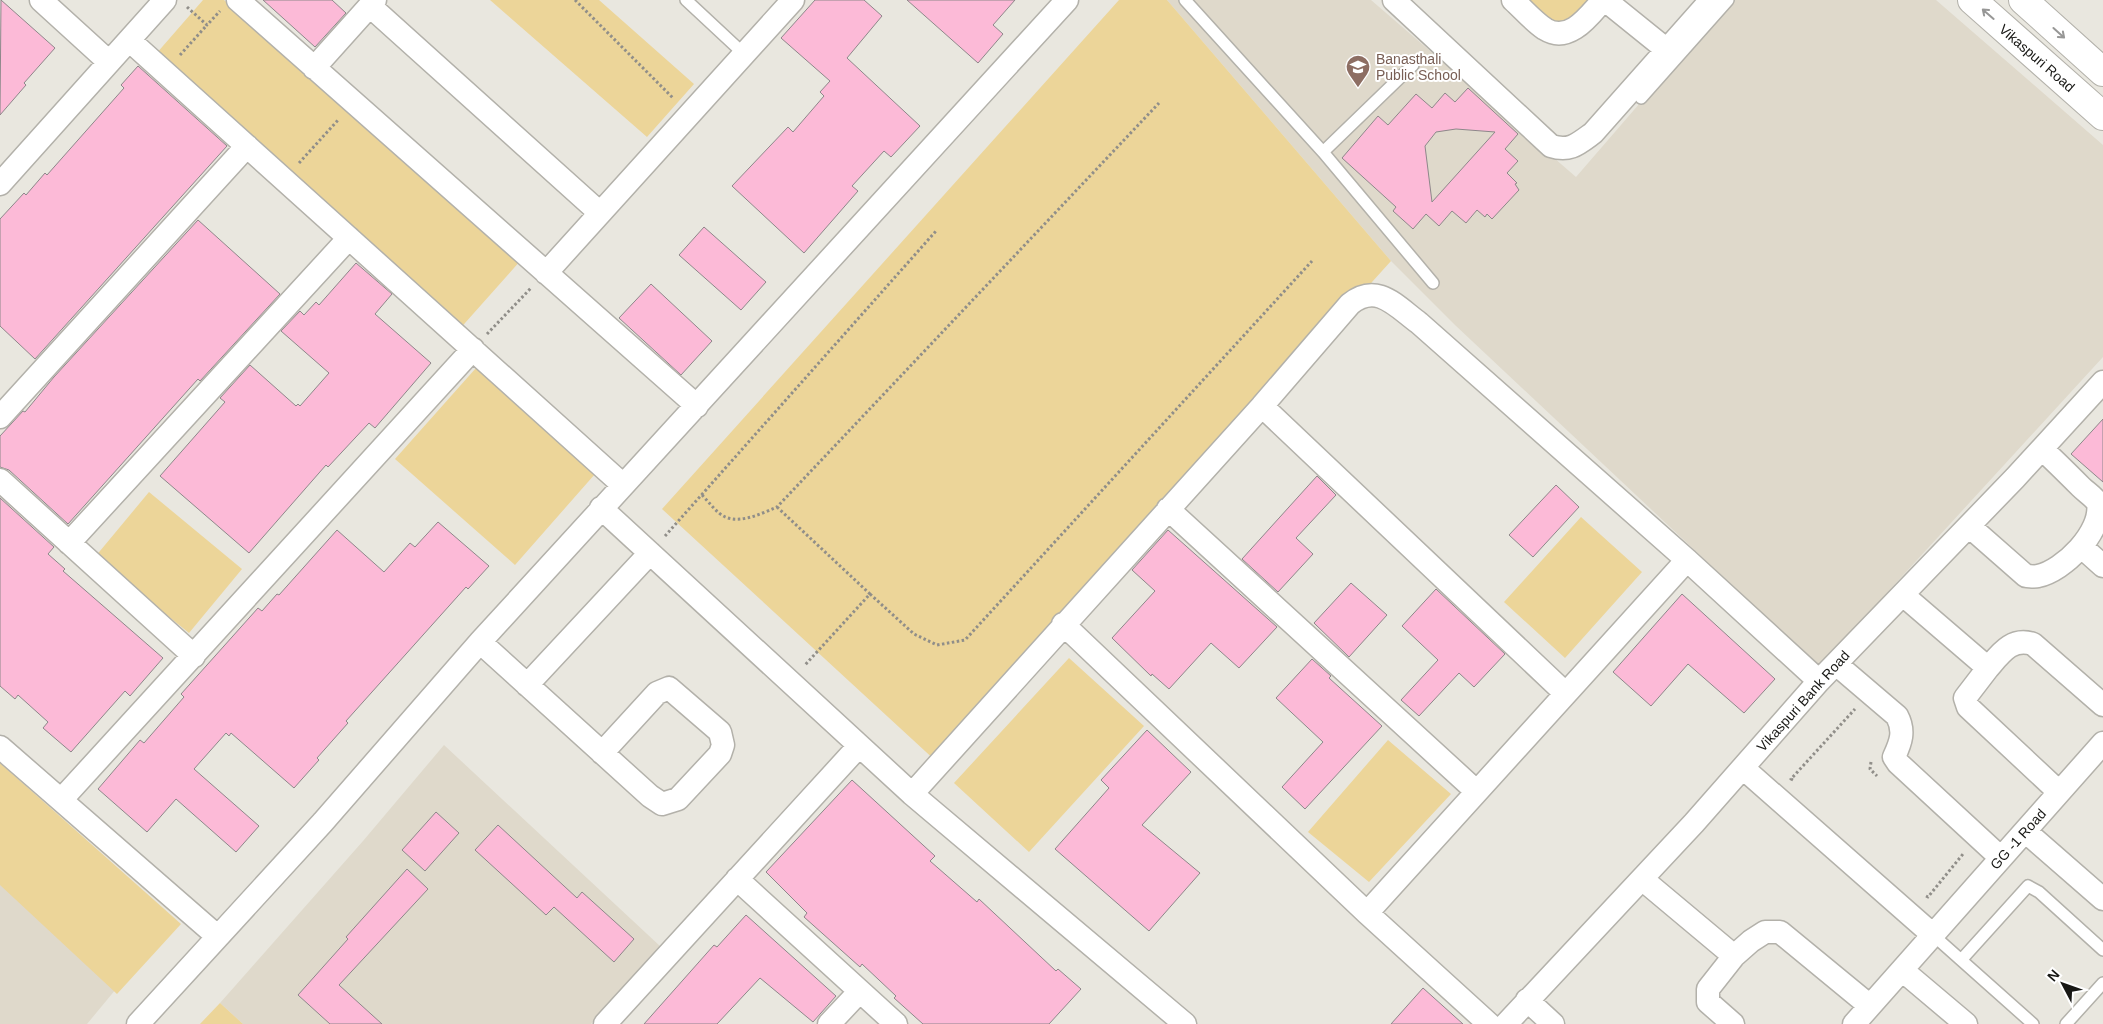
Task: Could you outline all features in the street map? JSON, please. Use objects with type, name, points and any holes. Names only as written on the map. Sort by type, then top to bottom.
[{"type":"street","points":[[41,0],[109,62]]},
{"type":"street","points":[[546,273],[793,0]]},
{"type":"street","points":[[138,1024],[216,936],[330,814],[480,642],[601,508],[697,406],[1067,0]]},
{"type":"street","points":[[1513,0],[1546,30],[1556,32],[1567,32],[1584,21],[1604,0],[1667,50]]},
{"type":"street","points":[[1398,1],[1551,146],[1562,150],[1577,145],[1593,132],[1711,0]]},
{"type":"street","name":"Vikaspuri Road","points":[[1972,0],[2103,116]]},
{"type":"street","points":[[2023,0],[2103,72]]},
{"type":"street","points":[[0,184],[129,40],[175,3]]},
{"type":"street","points":[[314,68],[372,3],[600,213]]},
{"type":"street","points":[[233,8],[314,68],[697,406]]},
{"type":"street","points":[[129,40],[623,485]]},
{"type":"street","points":[[0,417],[247,146]]},
{"type":"street","points":[[69,543],[349,238]]},
{"type":"street","points":[[912,794],[1063,624],[1262,406],[1350,304],[1358,297],[1367,294],[1379,295],[1419,323],[1687,560],[1819,681]]},
{"type":"street","points":[[62,799],[473,349]]},
{"type":"street","name":"Vikaspuri Bank Road","points":[[1506,1024],[1642,879],[1819,681],[1969,526],[2103,382]]},
{"type":"street","points":[[1262,406],[1565,693]]},
{"type":"street","points":[[1969,526],[2026,576],[2037,577],[2050,571],[2070,561],[2084,549],[2099,525],[2102,515],[2097,502],[2042,449]]},
{"type":"street","points":[[0,480],[194,656]]},
{"type":"street","points":[[601,508],[912,794],[1185,1024]]},
{"type":"street","points":[[1168,509],[1476,791]]},
{"type":"street","points":[[2084,549],[2103,566]]},
{"type":"street","points":[[527,685],[650,554]]},
{"type":"street","points":[[1367,913],[1687,560]]},
{"type":"street","points":[[1902,595],[1988,668]]},
{"type":"street","points":[[1063,624],[1367,913],[1489,1024]]},
{"type":"street","points":[[2059,792],[1968,707],[1965,698],[2001,654],[2016,642],[2023,641],[2033,644],[2103,705]]},
{"type":"street","points":[[480,642],[602,753],[650,796],[662,804],[678,799],[720,754],[723,745],[720,732],[669,688],[657,693],[602,753]]},
{"type":"street","points":[[1836,664],[1897,716],[1901,723],[1903,735],[1894,757],[1898,763],[2001,858]]},
{"type":"street","points":[[605,1024],[859,746]]},
{"type":"street","points":[[0,747],[62,799],[216,936]]},
{"type":"street","name":"GG -1 Road","points":[[1854,1024],[2059,792],[2098,758]]},
{"type":"street","points":[[1743,768],[1933,935]]},
{"type":"street","points":[[2025,831],[2103,899]]},
{"type":"street","points":[[737,879],[896,1024]]},
{"type":"street","points":[[1642,879],[1734,956]]},
{"type":"street","points":[[1733,1024],[1708,1002],[1708,990],[1734,956],[1765,932],[1780,932],[1870,1006]]},
{"type":"street","points":[[1902,970],[1966,1024]]},
{"type":"street","points":[[829,1024],[860,991]]},
{"type":"street","points":[[1527,1000],[1553,1024]]},
{"type":"lane","points":[[686,0],[744,54]]},
{"type":"lane","points":[[1186,0],[1324,152],[1433,283]]},
{"type":"lane","points":[[1641,98],[1728,0]]},
{"type":"lane","points":[[1324,152],[1412,65]]},
{"type":"lane","points":[[1962,960],[2028,886],[2039,892],[2103,950]]},
{"type":"lane","points":[[1933,935],[2033,1024]]},
{"type":"lane","points":[[2066,1024],[2103,983]]},
{"type":"path","points":[[575,0],[690,114]]},
{"type":"path","points":[[175,3],[207,25]]},
{"type":"path","points":[[174,62],[221,9],[233,8]]},
{"type":"path","points":[[702,495],[720,514],[739,520],[756,516],[777,507],[1159,103]]},
{"type":"path","points":[[293,170],[340,117]]},
{"type":"path","points":[[650,554],[936,230]]},
{"type":"path","points":[[777,507],[914,634],[937,644],[965,640],[1312,261]]},
{"type":"path","points":[[473,349],[546,273]]},
{"type":"path","points":[[789,682],[870,594]]},
{"type":"path","points":[[1798,785],[1791,779],[1856,708]]},
{"type":"path","points":[[1876,755],[1871,762],[1870,768],[1880,780]]},
{"type":"path","points":[[1921,892],[1928,897],[1963,854],[1956,848]]},
{"type":"shaded area","points":[[203,0],[224,0],[521,260],[457,332],[149,62]]},
{"type":"shaded area","points":[[490,0],[599,0],[694,84],[647,137]]},
{"type":"shaded area","points":[[1119,0],[1167,0],[1391,261],[938,763],[662,509]]},
{"type":"shaded area","points":[[1167,0],[1371,0],[1576,177],[1729,0],[1936,0],[2103,145],[2103,357],[1819,667],[1455,325],[1391,261]]},
{"type":"shaded area","points":[[1520,0],[1590,0],[1560,35]]},
{"type":"shaded area","points":[[476,368],[595,474],[515,565],[395,459]]},
{"type":"shaded area","points":[[149,492],[242,569],[189,633],[95,557]]},
{"type":"shaded area","points":[[1581,517],[1642,572],[1565,658],[1504,602]]},
{"type":"shaded area","points":[[1069,658],[1144,726],[1029,852],[954,783]]},
{"type":"shaded area","points":[[1388,740],[1451,794],[1369,882],[1308,832]]},
{"type":"shaded area","points":[[444,745],[661,947],[591,1024],[243,1024],[220,1003],[363,841]]},
{"type":"shaded area","points":[[0,763],[181,924],[117,994],[0,885]]},
{"type":"shaded area","points":[[0,878],[121,983],[87,1024],[0,1024]]},
{"type":"shaded area","points":[[220,1003],[243,1024],[200,1024]]},
{"type":"building","points":[[1,0],[55,48],[24,83],[26,85],[0,115]]},
{"type":"building","points":[[263,0],[332,0],[346,13],[315,47]]},
{"type":"building","points":[[815,0],[864,0],[882,16],[847,58],[920,126],[891,157],[884,151],[852,186],[858,191],[804,253],[732,186],[788,127],[793,132],[824,96],[820,92],[830,81],[781,38]]},
{"type":"building","points":[[907,0],[1015,0],[993,25],[1003,34],[978,63]]},
{"type":"building","points":[[138,66],[227,146],[35,359],[0,326],[0,219],[24,193],[26,195],[45,173],[47,175],[124,88],[121,85]]},
{"type":"building","points":[[1468,88],[1518,134],[1505,149],[1518,161],[1507,173],[1517,183],[1515,184],[1519,190],[1492,219],[1487,214],[1485,217],[1477,210],[1466,223],[1452,211],[1439,226],[1426,214],[1413,229],[1393,211],[1396,207],[1342,158],[1378,116],[1388,125],[1416,94],[1432,108],[1445,93],[1455,102]],"holes":[[[1456,129],[1495,132],[1432,202],[1425,146],[1436,132]]]},
{"type":"building","points":[[198,220],[280,294],[200,381],[198,379],[68,524],[9,470],[0,467],[0,436],[23,411],[25,412],[54,377]]},
{"type":"building","points":[[704,227],[766,282],[741,310],[679,255]]},
{"type":"building","points":[[356,263],[392,294],[375,314],[431,363],[375,428],[369,423],[328,467],[326,465],[249,553],[160,476],[225,402],[220,398],[250,365],[296,406],[298,404],[300,406],[329,373],[281,331],[300,311],[304,315],[316,302],[319,305]]},
{"type":"building","points":[[651,284],[712,341],[681,375],[619,318]]},
{"type":"building","points":[[2103,419],[2103,482],[2071,454]]},
{"type":"building","points":[[1317,476],[1336,495],[1296,538],[1313,554],[1278,592],[1242,559]]},
{"type":"building","points":[[1556,485],[1579,507],[1533,557],[1509,535]]},
{"type":"building","points":[[0,498],[54,547],[48,554],[65,569],[63,571],[163,658],[130,696],[125,691],[71,752],[43,728],[48,722],[18,695],[15,699],[0,686]]},
{"type":"building","points":[[438,522],[489,566],[468,589],[466,587],[346,721],[348,723],[294,788],[231,733],[229,736],[226,733],[194,769],[259,826],[236,852],[176,799],[147,832],[98,789],[140,740],[144,743],[184,697],[181,694],[258,608],[262,611],[277,594],[279,595],[337,530],[384,572],[410,543],[415,547]]},
{"type":"building","points":[[1168,530],[1277,627],[1239,668],[1211,643],[1169,689],[1152,674],[1151,676],[1112,638],[1155,591],[1132,570]]},
{"type":"building","points":[[1351,583],[1387,615],[1349,657],[1314,623]]},
{"type":"building","points":[[1436,589],[1505,654],[1474,687],[1459,673],[1419,716],[1401,700],[1438,660],[1402,626]]},
{"type":"building","points":[[1682,594],[1775,679],[1744,713],[1688,664],[1651,706],[1613,672]]},
{"type":"building","points":[[1312,659],[1331,676],[1329,678],[1382,726],[1305,809],[1282,787],[1323,742],[1276,698]]},
{"type":"building","points":[[1147,730],[1191,772],[1142,825],[1200,873],[1149,931],[1055,849],[1109,788],[1101,780]]},
{"type":"building","points":[[852,780],[935,856],[930,861],[977,902],[979,899],[1056,971],[1058,969],[1081,989],[1049,1024],[923,1024],[894,998],[896,996],[862,964],[860,967],[804,917],[807,913],[766,872]]},
{"type":"building","points":[[436,812],[459,833],[425,871],[402,850]]},
{"type":"building","points":[[498,825],[577,898],[582,892],[634,939],[614,962],[554,907],[546,915],[475,850]]},
{"type":"building","points":[[407,869],[428,889],[339,985],[382,1024],[330,1024],[298,995],[348,939],[346,937]]},
{"type":"building","points":[[746,915],[836,996],[813,1022],[760,978],[717,1024],[644,1024],[714,945],[717,947]]},
{"type":"building","points":[[1423,988],[1463,1024],[1391,1024]]},
{"type":"place","name":"Banasthali Public School","points":[[1358,88]]}]
